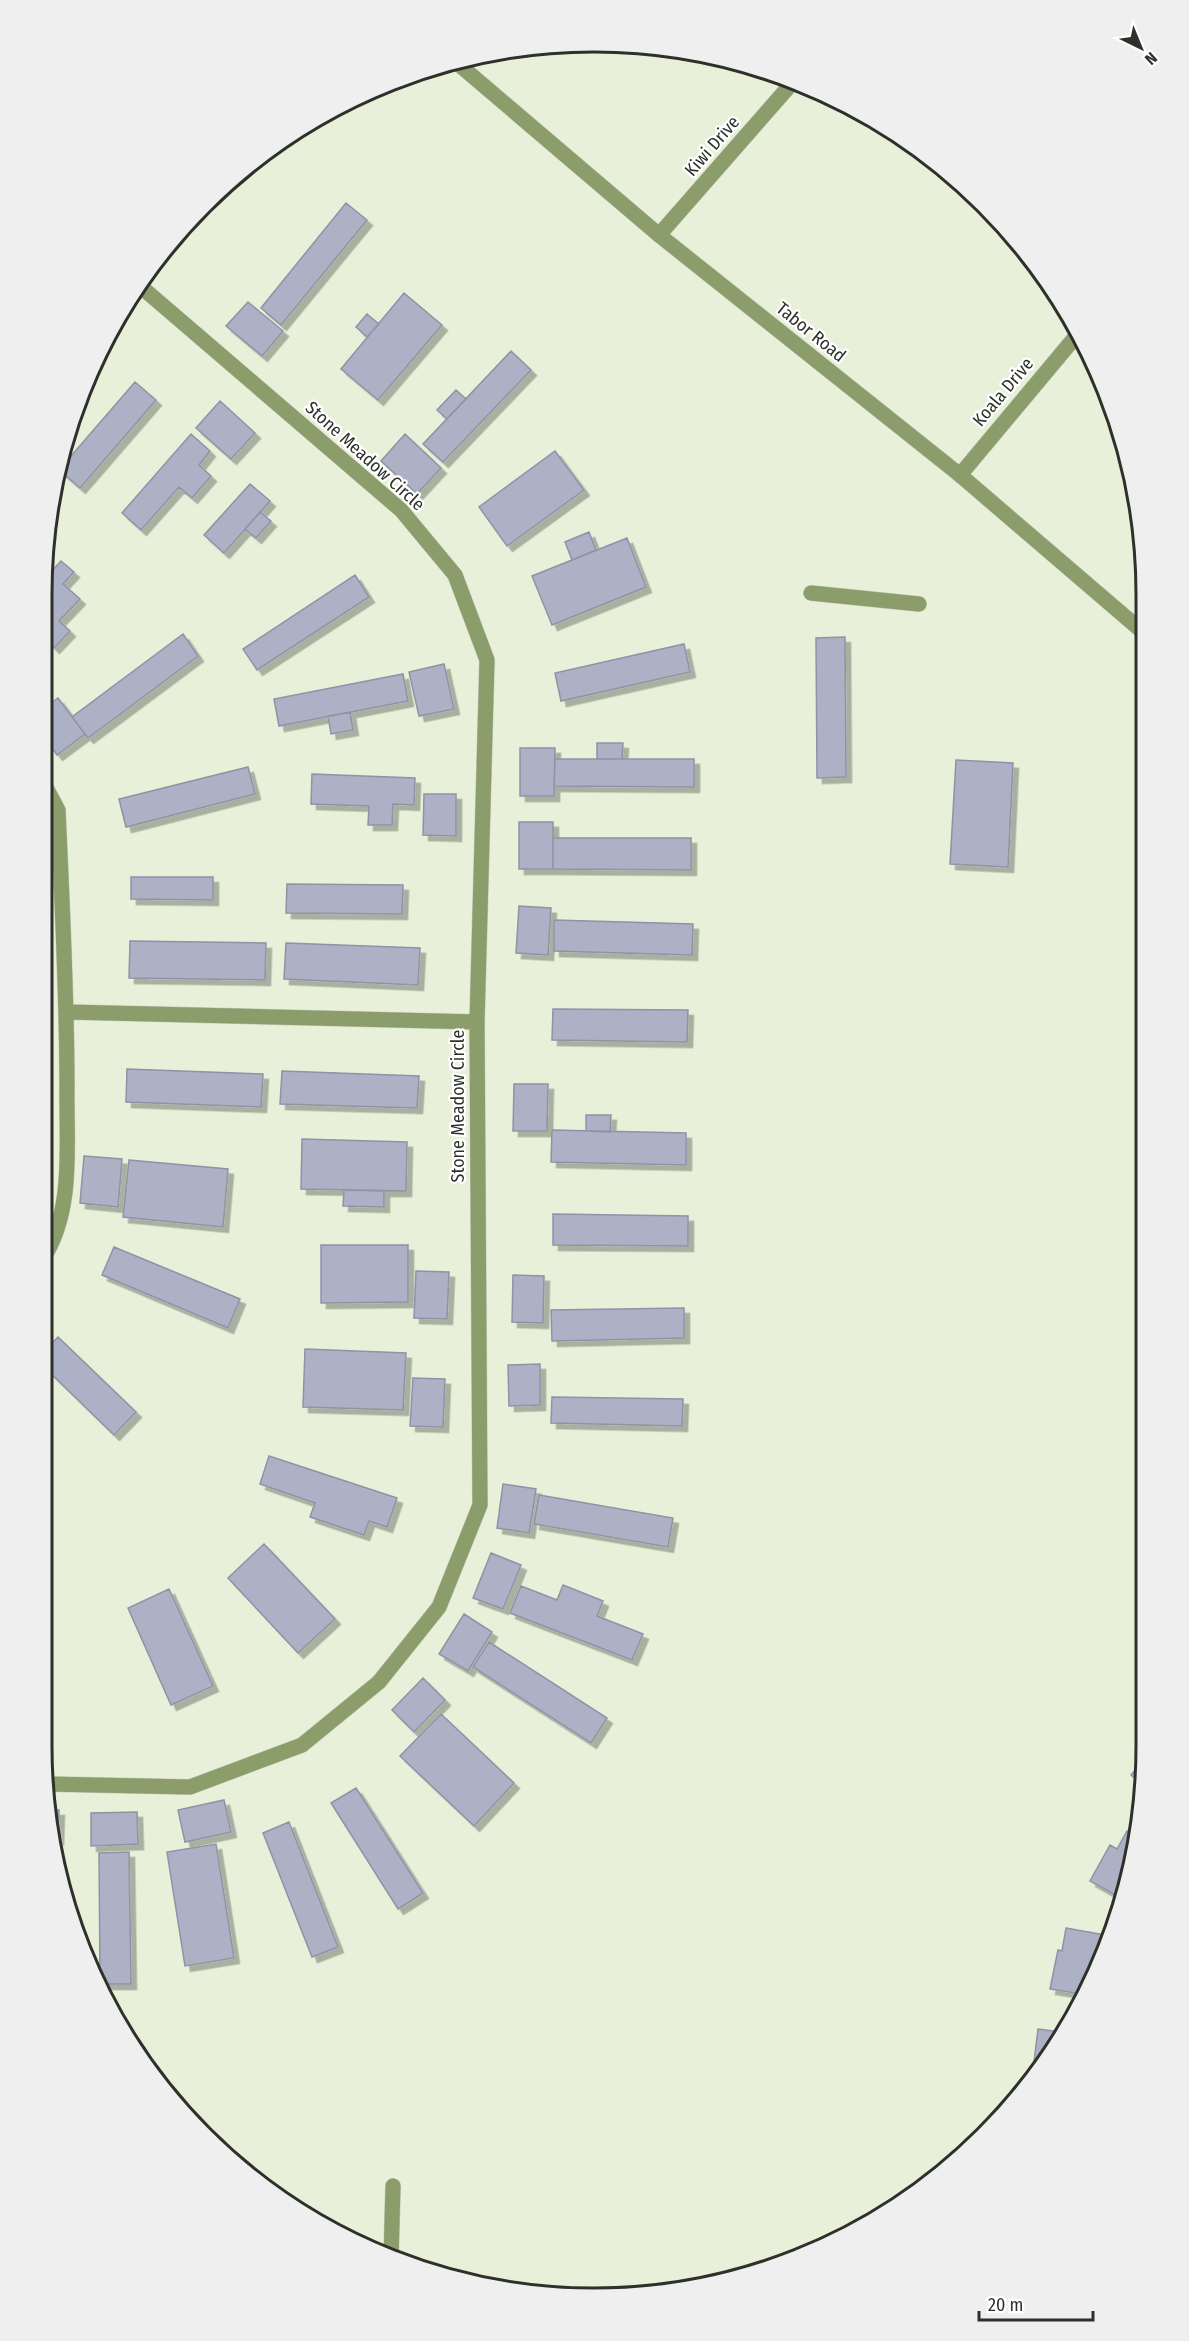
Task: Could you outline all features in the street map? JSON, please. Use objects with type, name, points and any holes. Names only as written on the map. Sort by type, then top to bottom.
[{"type":"street","name":"Tabor Road","points":[[464,69],[660,235],[960,475],[1136,626]]},
{"type":"street","name":"Kiwi Drive","points":[[660,235],[788,88]]},
{"type":"street","name":"Stone Meadow Circle","points":[[54,1784],[190,1787],[302,1745],[379,1682],[439,1607],[480,1505],[477,1022],[487,660],[455,574],[401,510],[146,291]]},
{"type":"street","name":"Koala Drive","points":[[960,475],[1073,340]]},
{"type":"street","points":[[811,593],[919,604]]},
{"type":"street","points":[[52,799],[58,810],[67,1012],[66,1187],[52,1245]]},
{"type":"street","points":[[67,1012],[477,1022]]},
{"type":"street","points":[[391,2249],[393,2186]]},
{"type":"building","points":[[346,203],[367,220],[281,325],[261,308]]},
{"type":"building","points":[[404,293],[442,325],[378,400],[341,369]]},
{"type":"building","points":[[248,302],[283,331],[262,356],[226,326]]},
{"type":"building","points":[[367,314],[379,324],[367,337],[356,327]]},
{"type":"building","points":[[511,351],[531,370],[443,462],[423,444]]},
{"type":"building","points":[[135,382],[156,400],[80,488],[66,476],[70,457]]},
{"type":"building","points":[[456,390],[466,399],[447,419],[437,410]]},
{"type":"building","points":[[220,401],[255,433],[231,459],[196,428]]},
{"type":"building","points":[[191,434],[210,451],[199,465],[211,476],[192,498],[179,487],[141,530],[122,513]]},
{"type":"building","points":[[405,434],[441,468],[417,494],[381,461]]},
{"type":"building","points":[[555,451],[584,490],[507,546],[479,507]]},
{"type":"building","points":[[250,484],[270,501],[224,553],[204,535]]},
{"type":"building","points":[[260,512],[271,521],[256,538],[245,529]]},
{"type":"building","points":[[589,532],[596,550],[572,560],[565,542]]},
{"type":"building","points":[[627,538],[646,587],[552,625],[532,576]]},
{"type":"building","points":[[61,561],[74,572],[63,584],[80,599],[59,621],[70,631],[54,648],[52,646],[53,569]]},
{"type":"building","points":[[355,575],[369,597],[257,670],[243,649]]},
{"type":"building","points":[[183,634],[198,656],[88,738],[72,717]]},
{"type":"building","points":[[845,637],[846,777],[817,778],[816,638]]},
{"type":"building","points":[[684,644],[690,672],[561,701],[555,673]]},
{"type":"building","points":[[444,664],[454,709],[419,716],[409,672]]},
{"type":"building","points":[[403,674],[408,701],[279,726],[274,699]]},
{"type":"building","points":[[58,698],[85,734],[57,755],[52,748],[52,702]]},
{"type":"building","points":[[350,712],[353,730],[331,734],[328,716]]},
{"type":"building","points":[[597,743],[623,743],[622,759],[597,759]]},
{"type":"building","points":[[520,748],[555,748],[554,796],[520,796]]},
{"type":"building","points":[[555,759],[694,759],[694,787],[554,786]]},
{"type":"building","points":[[956,760],[1013,763],[1008,867],[950,864]]},
{"type":"building","points":[[248,767],[255,794],[126,827],[119,799]]},
{"type":"building","points":[[312,774],[415,778],[414,805],[393,804],[392,825],[368,825],[369,806],[311,804]]},
{"type":"building","points":[[424,794],[456,794],[456,836],[423,835]]},
{"type":"building","points":[[519,822],[553,822],[553,869],[519,869]]},
{"type":"building","points":[[553,838],[691,838],[691,870],[553,869]]},
{"type":"building","points":[[131,877],[213,877],[213,900],[131,899]]},
{"type":"building","points":[[287,884],[403,885],[402,914],[286,913]]},
{"type":"building","points":[[519,906],[551,908],[548,955],[516,953]]},
{"type":"building","points":[[554,920],[693,924],[692,955],[554,951]]},
{"type":"building","points":[[130,941],[266,943],[265,980],[129,978]]},
{"type":"building","points":[[286,943],[420,948],[418,985],[284,979]]},
{"type":"building","points":[[553,1009],[688,1010],[687,1042],[552,1040]]},
{"type":"building","points":[[127,1069],[263,1074],[261,1107],[126,1102]]},
{"type":"building","points":[[282,1071],[419,1076],[417,1108],[280,1104]]},
{"type":"building","points":[[514,1084],[548,1084],[547,1131],[513,1131]]},
{"type":"building","points":[[586,1115],[611,1115],[610,1132],[586,1131]]},
{"type":"building","points":[[552,1130],[686,1133],[686,1165],[551,1162]]},
{"type":"building","points":[[302,1139],[407,1142],[406,1191],[301,1189]]},
{"type":"building","points":[[84,1156],[122,1159],[118,1207],[80,1203]]},
{"type":"building","points":[[129,1160],[228,1169],[223,1227],[123,1217]]},
{"type":"building","points":[[344,1190],[384,1191],[384,1207],[343,1206]]},
{"type":"building","points":[[553,1214],[688,1216],[688,1246],[553,1245]]},
{"type":"building","points":[[321,1245],[408,1245],[408,1302],[321,1303]]},
{"type":"building","points":[[114,1247],[240,1299],[228,1328],[102,1275]]},
{"type":"building","points":[[416,1271],[449,1272],[447,1319],[414,1318]]},
{"type":"building","points":[[513,1275],[544,1276],[543,1323],[512,1322]]},
{"type":"building","points":[[684,1308],[684,1338],[552,1341],[551,1310]]},
{"type":"building","points":[[58,1337],[136,1412],[114,1435],[52,1375],[52,1343]]},
{"type":"building","points":[[305,1349],[406,1353],[403,1410],[303,1407]]},
{"type":"building","points":[[540,1364],[540,1405],[509,1406],[508,1365]]},
{"type":"building","points":[[413,1378],[445,1379],[443,1427],[410,1426]]},
{"type":"building","points":[[552,1397],[683,1399],[682,1426],[551,1423]]},
{"type":"building","points":[[269,1456],[397,1498],[387,1527],[369,1521],[364,1535],[310,1517],[315,1503],[260,1484]]},
{"type":"building","points":[[503,1484],[536,1489],[529,1533],[497,1528]]},
{"type":"building","points":[[539,1495],[673,1518],[668,1547],[534,1524]]},
{"type":"building","points":[[264,1544],[335,1619],[298,1653],[228,1578]]},
{"type":"building","points":[[491,1553],[521,1565],[503,1609],[473,1598]]},
{"type":"building","points":[[563,1585],[603,1601],[597,1616],[643,1634],[632,1660],[510,1613],[521,1586],[557,1600]]},
{"type":"building","points":[[169,1589],[213,1686],[171,1705],[128,1608]]},
{"type":"building","points":[[464,1614],[492,1632],[468,1671],[439,1654]]},
{"type":"building","points":[[489,1642],[607,1718],[591,1743],[473,1667]]},
{"type":"building","points":[[423,1678],[445,1700],[414,1732],[392,1710]]},
{"type":"building","points":[[441,1714],[514,1783],[474,1826],[400,1756]]},
{"type":"building","points":[[356,1788],[423,1893],[398,1909],[331,1803]]},
{"type":"building","points":[[224,1800],[231,1832],[185,1842],[178,1810]]},
{"type":"building","points":[[56,1810],[59,1810],[58,1826]]},
{"type":"building","points":[[137,1812],[138,1844],[91,1846],[91,1813]]},
{"type":"building","points":[[289,1822],[338,1947],[312,1957],[263,1833]]},
{"type":"building","points":[[1127,1831],[1129,1832],[1116,1895],[1090,1881],[1110,1845],[1117,1849]]},
{"type":"building","points":[[216,1844],[234,1958],[185,1966],[167,1852]]},
{"type":"building","points":[[129,1852],[131,1984],[107,1984],[100,1968],[99,1853]]},
{"type":"building","points":[[1066,1928],[1103,1935],[1077,1993],[1050,1989],[1058,1950],[1062,1951]]},
{"type":"building","points":[[1038,2029],[1056,2031],[1045,2048],[1034,2063]]}]
